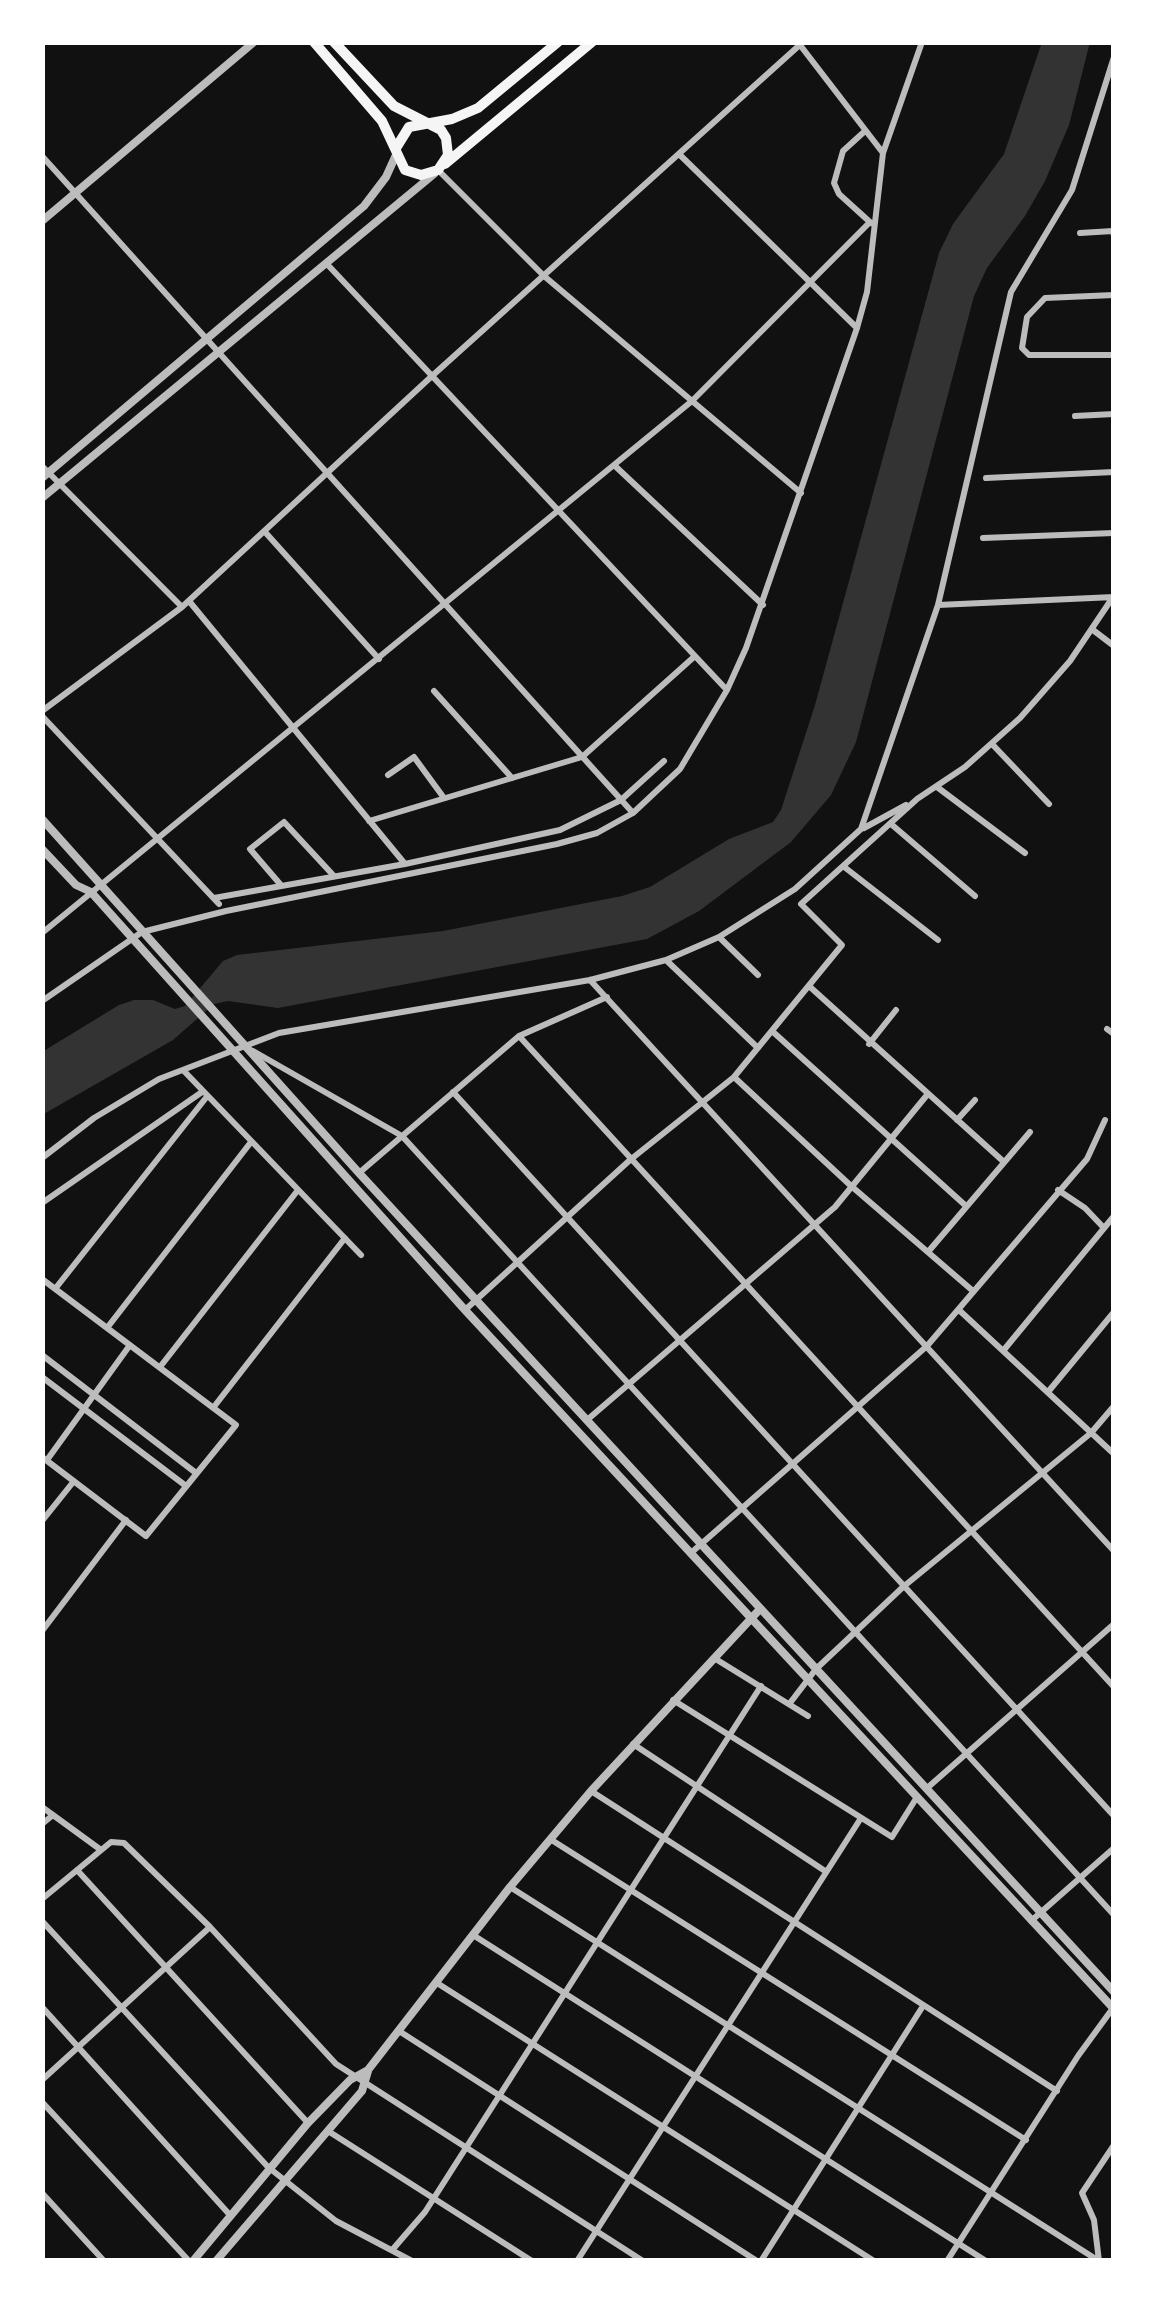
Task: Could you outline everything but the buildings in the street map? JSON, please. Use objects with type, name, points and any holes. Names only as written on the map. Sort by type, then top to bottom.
[{"type":"main road","points":[[314,42],[375,111],[396,155],[412,174],[437,170],[592,42]]},
{"type":"main road","points":[[334,42],[385,98],[434,125],[446,138],[448,155],[437,170]]},
{"type":"main road","points":[[396,155],[403,132],[478,107],[558,42]]},
{"type":"street","points":[[42,221],[254,42]]},
{"type":"street","points":[[42,1001],[142,932],[226,910],[557,844],[596,832],[633,813],[680,769],[727,691],[763,604],[857,328],[867,292],[883,153],[922,42]]},
{"type":"street","points":[[664,760],[621,800],[560,830],[405,864],[280,884],[216,901],[42,713],[185,604],[801,43],[883,153]]},
{"type":"street","points":[[861,830],[938,605],[1011,292],[1072,190],[1114,57]]},
{"type":"street","points":[[866,130],[843,151],[834,183],[839,194],[872,223]]},
{"type":"street","points":[[396,155],[380,188],[364,206],[44,472],[185,604],[294,725],[405,864]]},
{"type":"street","points":[[680,155],[857,328]]},
{"type":"street","points":[[42,156],[633,813]]},
{"type":"street","points":[[42,498],[437,170],[544,275],[801,493]]},
{"type":"street","points":[[364,206],[378,220]]},
{"type":"street","points":[[42,933],[692,400],[872,223]]},
{"type":"street","points":[[1080,233],[1113,234]]},
{"type":"street","points":[[326,263],[727,691]]},
{"type":"street","points":[[1114,295],[1045,298],[1027,317],[1022,348],[1029,355],[1114,355]]},
{"type":"street","points":[[1075,416],[1114,414]]},
{"type":"street","points":[[614,465],[763,604]]},
{"type":"street","points":[[986,478],[1114,472]]},
{"type":"street","points":[[266,532],[379,658]]},
{"type":"street","points":[[983,538],[1114,533]]},
{"type":"street","points":[[938,605],[1113,597]]},
{"type":"street","points":[[42,1158],[94,1118],[159,1079],[279,1033],[590,980],[666,960],[719,937],[795,889],[861,830],[936,787],[992,744],[1046,690],[1113,597]]},
{"type":"street","points":[[1093,629],[1114,646]]},
{"type":"street","points":[[369,821],[582,757],[695,656]]},
{"type":"street","points":[[434,691],[512,778]]},
{"type":"street","points":[[992,744],[1049,804]]},
{"type":"street","points":[[388,776],[413,757],[444,798]]},
{"type":"street","points":[[936,787],[1025,853]]},
{"type":"street","points":[[465,1310],[630,1160],[734,1077],[842,945],[801,904],[916,800]]},
{"type":"street","points":[[42,819],[142,932],[153,953]]},
{"type":"street","points":[[280,884],[250,849],[284,822],[333,875]]},
{"type":"street","points":[[892,824],[975,896]]},
{"type":"street","points":[[42,849],[153,953],[230,1038],[402,1136],[1114,1915]]},
{"type":"street","points":[[843,866],[938,940]]},
{"type":"street","points":[[719,937],[758,975]]},
{"type":"street","points":[[666,960],[758,1048]]},
{"type":"street","points":[[590,980],[1114,1551]]},
{"type":"street","points":[[809,986],[1004,1162]]},
{"type":"street","points":[[359,1174],[519,1036],[607,998]]},
{"type":"street","points":[[869,1043],[896,1010]]},
{"type":"street","points":[[772,1030],[966,1206]]},
{"type":"street","points":[[519,1036],[1114,1687]]},
{"type":"street","points":[[230,1038],[232,1050],[465,1310],[1113,2008],[947,2261]]},
{"type":"street","points":[[243,1046],[1114,1992]]},
{"type":"street","points":[[183,1070],[362,1255]]},
{"type":"street","points":[[734,1077],[973,1291]]},
{"type":"street","points":[[453,1092],[1114,1816]]},
{"type":"street","points":[[42,1203],[204,1095]]},
{"type":"street","points":[[55,1289],[204,1095]]},
{"type":"street","points":[[586,1420],[835,1207],[927,1095]]},
{"type":"street","points":[[956,1120],[975,1100]]},
{"type":"street","points":[[691,1553],[927,1346],[1087,1159],[1105,1120]]},
{"type":"street","points":[[928,1252],[1030,1132]]},
{"type":"street","points":[[107,1328],[251,1142]]},
{"type":"street","points":[[160,1367],[298,1190]]},
{"type":"street","points":[[1058,1190],[1104,1228]]},
{"type":"street","points":[[1003,1351],[1114,1216]]},
{"type":"street","points":[[213,1408],[345,1238]]},
{"type":"street","points":[[42,1279],[160,1367],[236,1425],[146,1536],[44,1459],[130,1345]]},
{"type":"street","points":[[958,1310],[1114,1454]]},
{"type":"street","points":[[1048,1393],[1113,1314]]},
{"type":"street","points":[[42,1355],[196,1473]]},
{"type":"street","points":[[42,1377],[186,1486]]},
{"type":"street","points":[[790,1703],[816,1669],[903,1587],[1091,1433],[1114,1406]]},
{"type":"street","points":[[42,1521],[74,1481]]},
{"type":"street","points":[[42,1631],[125,1520]]},
{"type":"street","points":[[42,2102],[191,2261],[308,2123],[368,2070],[510,1887],[633,1744],[760,1609]]},
{"type":"street","points":[[926,1789],[1114,1624]]},
{"type":"street","points":[[714,1658],[808,1716]]},
{"type":"street","points":[[393,2249],[416,2225],[761,1686]]},
{"type":"street","points":[[673,1700],[892,1837],[917,1798]]},
{"type":"street","points":[[633,1744],[827,1872]]},
{"type":"street","points":[[591,1792],[1057,2091]]},
{"type":"street","points":[[42,1807],[101,1850]]},
{"type":"street","points":[[42,1824],[53,1815]]},
{"type":"street","points":[[577,2261],[861,1818]]},
{"type":"street","points":[[550,1840],[1026,2140]]},
{"type":"street","points":[[42,1899],[111,1842],[124,1843],[210,1927],[321,2050],[355,2077],[643,2261]]},
{"type":"street","points":[[1031,1921],[1114,1848]]},
{"type":"street","points":[[77,1870],[308,2123]]},
{"type":"street","points":[[510,1887],[1099,2261]]},
{"type":"street","points":[[42,1921],[268,2167],[335,2221],[412,2261]]},
{"type":"street","points":[[42,2080],[210,1927]]},
{"type":"street","points":[[472,1934],[986,2261]]},
{"type":"street","points":[[435,1982],[874,2261]]},
{"type":"street","points":[[399,2031],[759,2261],[923,2005]]},
{"type":"street","points":[[42,2008],[230,2214]]},
{"type":"street","points":[[216,2261],[366,2084],[368,2070]]},
{"type":"street","points":[[326,2130],[532,2261]]},
{"type":"street","points":[[1099,2261],[1094,2220],[1082,2194],[1114,2145]]},
{"type":"street","points":[[42,2194],[104,2261]]},
{"type":"shaded area","points":[[1042,42],[1090,42],[1069,125],[1045,181],[987,268],[974,296],[856,742],[831,795],[791,842],[699,911],[647,939],[278,1008],[228,1001],[214,1004],[173,1040],[42,1115],[42,1052],[134,1000],[153,1000],[175,1009],[185,1006],[223,961],[237,955],[443,931],[622,896],[650,887],[729,839],[773,822],[815,705],[939,253],[953,224],[1004,154]]}]
